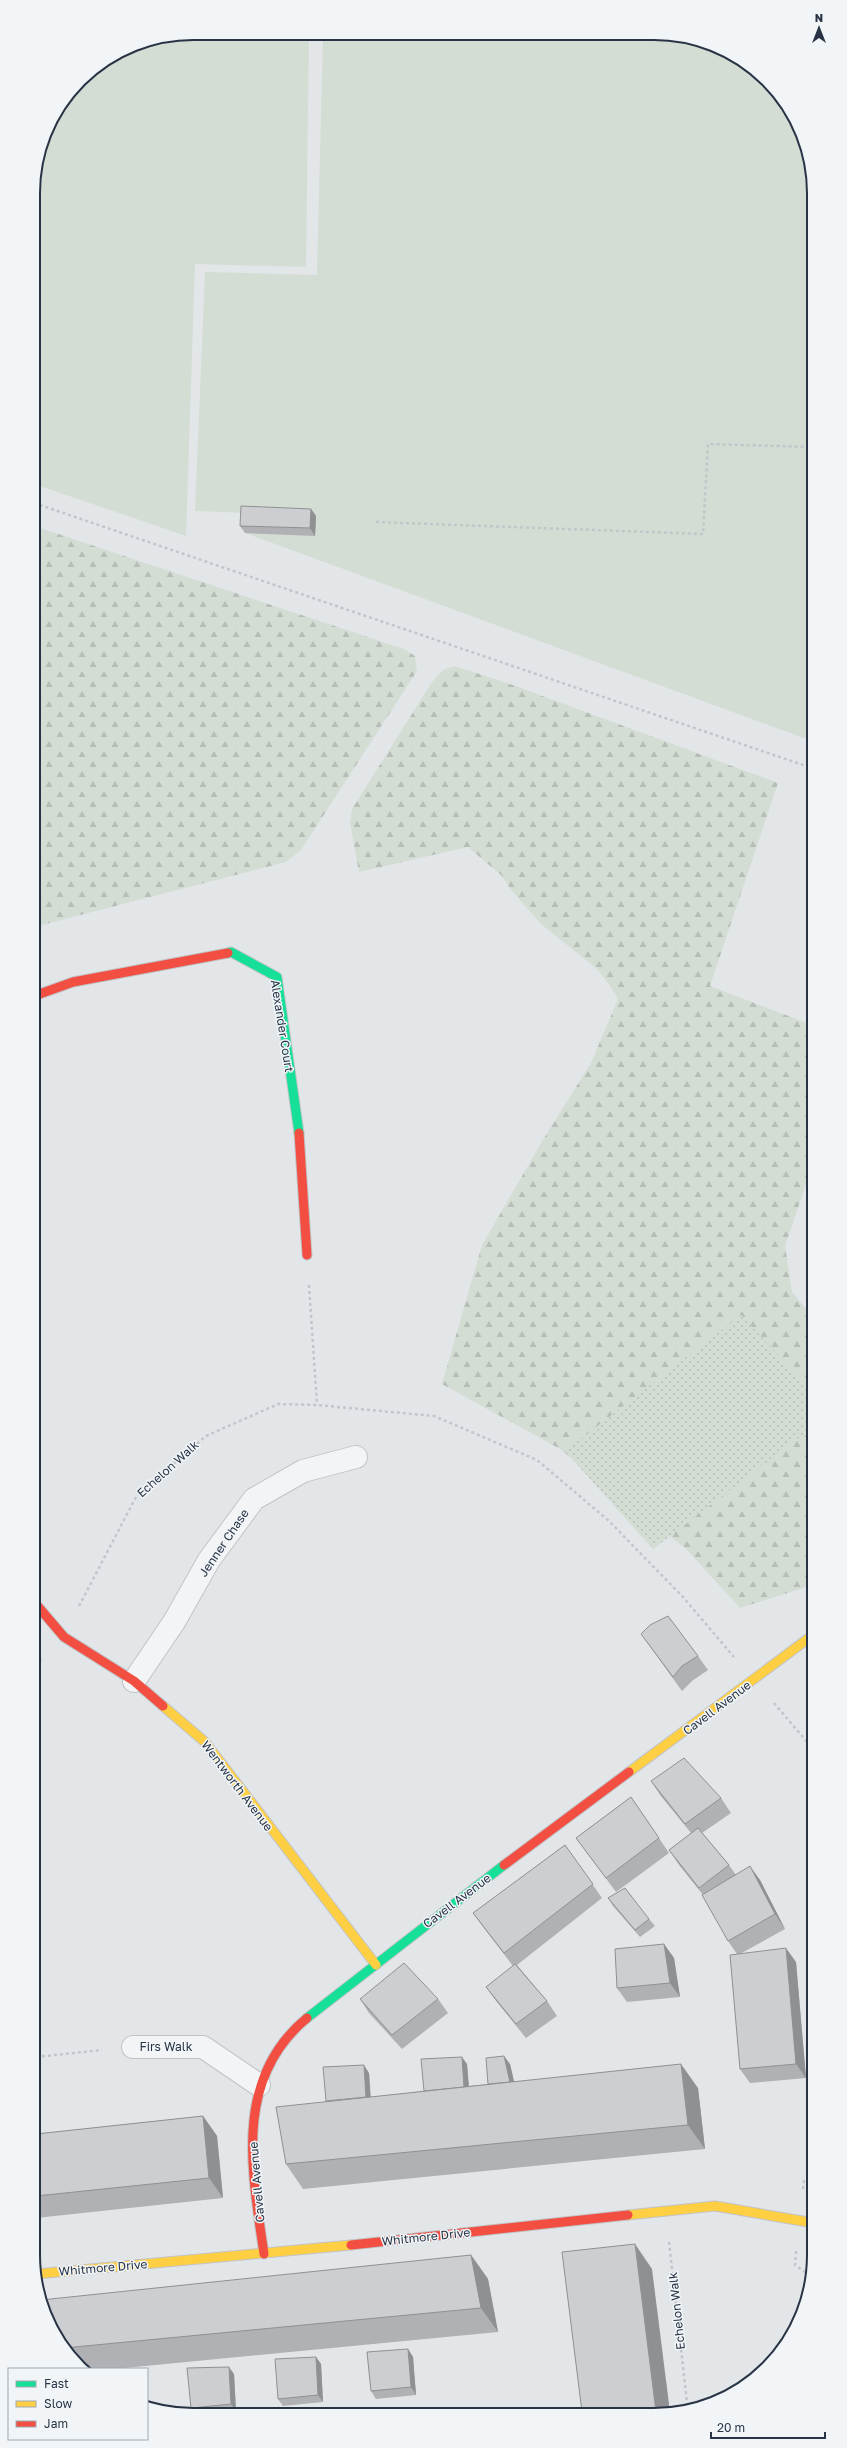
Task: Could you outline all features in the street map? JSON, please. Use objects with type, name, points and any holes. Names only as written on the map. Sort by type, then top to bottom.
[{"type":"street","name":"Alexander Court","points":[[40,994],[73,982],[231,952],[276,977],[301,1147],[307,1255]]},
{"type":"street","name":"Jenner Chase","points":[[134,1681],[174,1622],[210,1560],[254,1499],[303,1471],[356,1457]]},
{"type":"street","name":"Wentworth Avenue","points":[[40,1609],[64,1637],[134,1681],[205,1742],[376,1965]]},
{"type":"street","name":"Cavell Avenue","points":[[264,2254],[253,2168],[252,2117],[259,2085],[273,2055],[293,2030],[376,1965],[407,1938],[754,1681],[807,1640]]},
{"type":"street","name":"Firs Walk","points":[[133,2047],[203,2047],[259,2085]]},
{"type":"street","name":"Whitmore Drive","points":[[41,2274],[264,2254],[715,2206],[807,2222]]},
{"type":"path","points":[[376,522],[703,534],[708,444],[807,447]]},
{"type":"path","points":[[40,505],[807,766]]},
{"type":"path","points":[[307,1255],[317,1405]]},
{"type":"path","name":"Echelon Walk","points":[[40,1661],[64,1637],[136,1495],[206,1436],[278,1404],[317,1405],[434,1416],[537,1460],[609,1521],[682,1596],[807,1742]]},
{"type":"path","points":[[40,2058],[133,2047]]},
{"type":"path","name":"Echelon Walk","points":[[666,2212],[687,2404]]},
{"type":"green space","points":[[183,40],[309,40],[306,267],[195,264],[186,536],[40,486],[40,183],[45,154],[56,126],[66,108],[78,92],[92,78],[108,66],[144,48]]},
{"type":"green space","points":[[323,40],[664,40],[703,48],[739,66],[755,78],[769,92],[781,108],[791,126],[802,154],[807,183],[807,739],[245,533],[246,513],[195,511],[205,272],[317,275]]},
{"type":"green space","points":[[40,528],[404,649],[415,656],[417,671],[301,850],[286,862],[40,925]]},
{"type":"green space","points":[[455,666],[510,684],[778,783],[710,986],[807,1023],[807,1182],[785,1246],[792,1292],[807,1310],[807,1587],[740,1608],[686,1549],[560,1449],[442,1384],[482,1245],[544,1138],[591,1063],[618,999],[609,984],[596,968],[542,925],[511,890],[502,876],[468,847],[359,872],[350,823],[352,809],[432,682],[443,670]]},
{"type":"green space","points":[[741,1315],[807,1386],[807,1432],[653,1549],[565,1451]]},
{"type":"building","points":[[241,506],[311,509],[310,528],[240,526]]},
{"type":"building","points":[[668,1616],[698,1656],[682,1666],[673,1677],[641,1634],[650,1625]]},
{"type":"building","points":[[684,1758],[721,1798],[685,1824],[651,1781]]},
{"type":"building","points":[[631,1797],[659,1838],[606,1878],[576,1838]]},
{"type":"building","points":[[698,1828],[729,1865],[699,1888],[669,1850]]},
{"type":"building","points":[[565,1845],[593,1884],[504,1953],[473,1913]]},
{"type":"building","points":[[750,1866],[775,1914],[728,1941],[702,1895]]},
{"type":"building","points":[[625,1888],[649,1919],[635,1930],[608,1898]]},
{"type":"building","points":[[664,1944],[670,1983],[617,1988],[615,1949]]},
{"type":"building","points":[[786,1948],[796,2064],[740,2069],[730,1955]]},
{"type":"building","points":[[404,1963],[438,1999],[392,2035],[360,1999]]},
{"type":"building","points":[[515,1964],[547,2001],[516,2024],[486,1987]]},
{"type":"building","points":[[504,2056],[510,2082],[488,2084],[486,2058]]},
{"type":"building","points":[[462,2057],[464,2087],[424,2091],[421,2059]]},
{"type":"building","points":[[681,2064],[688,2125],[286,2164],[276,2107]]},
{"type":"building","points":[[364,2065],[366,2097],[326,2101],[323,2067]]},
{"type":"building","points":[[203,2116],[209,2178],[40,2196],[40,2134]]},
{"type":"building","points":[[635,2244],[656,2408],[582,2408],[562,2252]]},
{"type":"building","points":[[471,2255],[481,2308],[71,2347],[56,2322],[47,2299]]},
{"type":"building","points":[[408,2349],[411,2387],[371,2391],[367,2352]]},
{"type":"building","points":[[316,2357],[318,2395],[278,2399],[275,2359]]},
{"type":"building","points":[[229,2367],[231,2404],[191,2408],[187,2368]]},
{"type":"traffic: fast","points":[[228,953],[231,952],[277,977],[299,1133]]},
{"type":"traffic: fast","points":[[307,2018],[504,1865]]},
{"type":"traffic: slow","points":[[629,1772],[807,1639]]},
{"type":"traffic: slow","points":[[163,1706],[205,1742],[376,1965]]},
{"type":"traffic: slow","points":[[628,2215],[715,2206],[807,2222]]},
{"type":"traffic: slow","points":[[41,2274],[351,2245]]},
{"type":"traffic: jam","points":[[40,994],[73,982],[228,953]]},
{"type":"traffic: jam","points":[[299,1133],[307,1255]]},
{"type":"traffic: jam","points":[[40,1609],[64,1637],[134,1681],[163,1706]]},
{"type":"traffic: jam","points":[[504,1865],[629,1772]]},
{"type":"traffic: jam","points":[[264,2254],[255,2191],[253,2159],[253,2128],[258,2098],[267,2069],[283,2042],[307,2018]]},
{"type":"traffic: jam","points":[[351,2245],[628,2215]]}]
